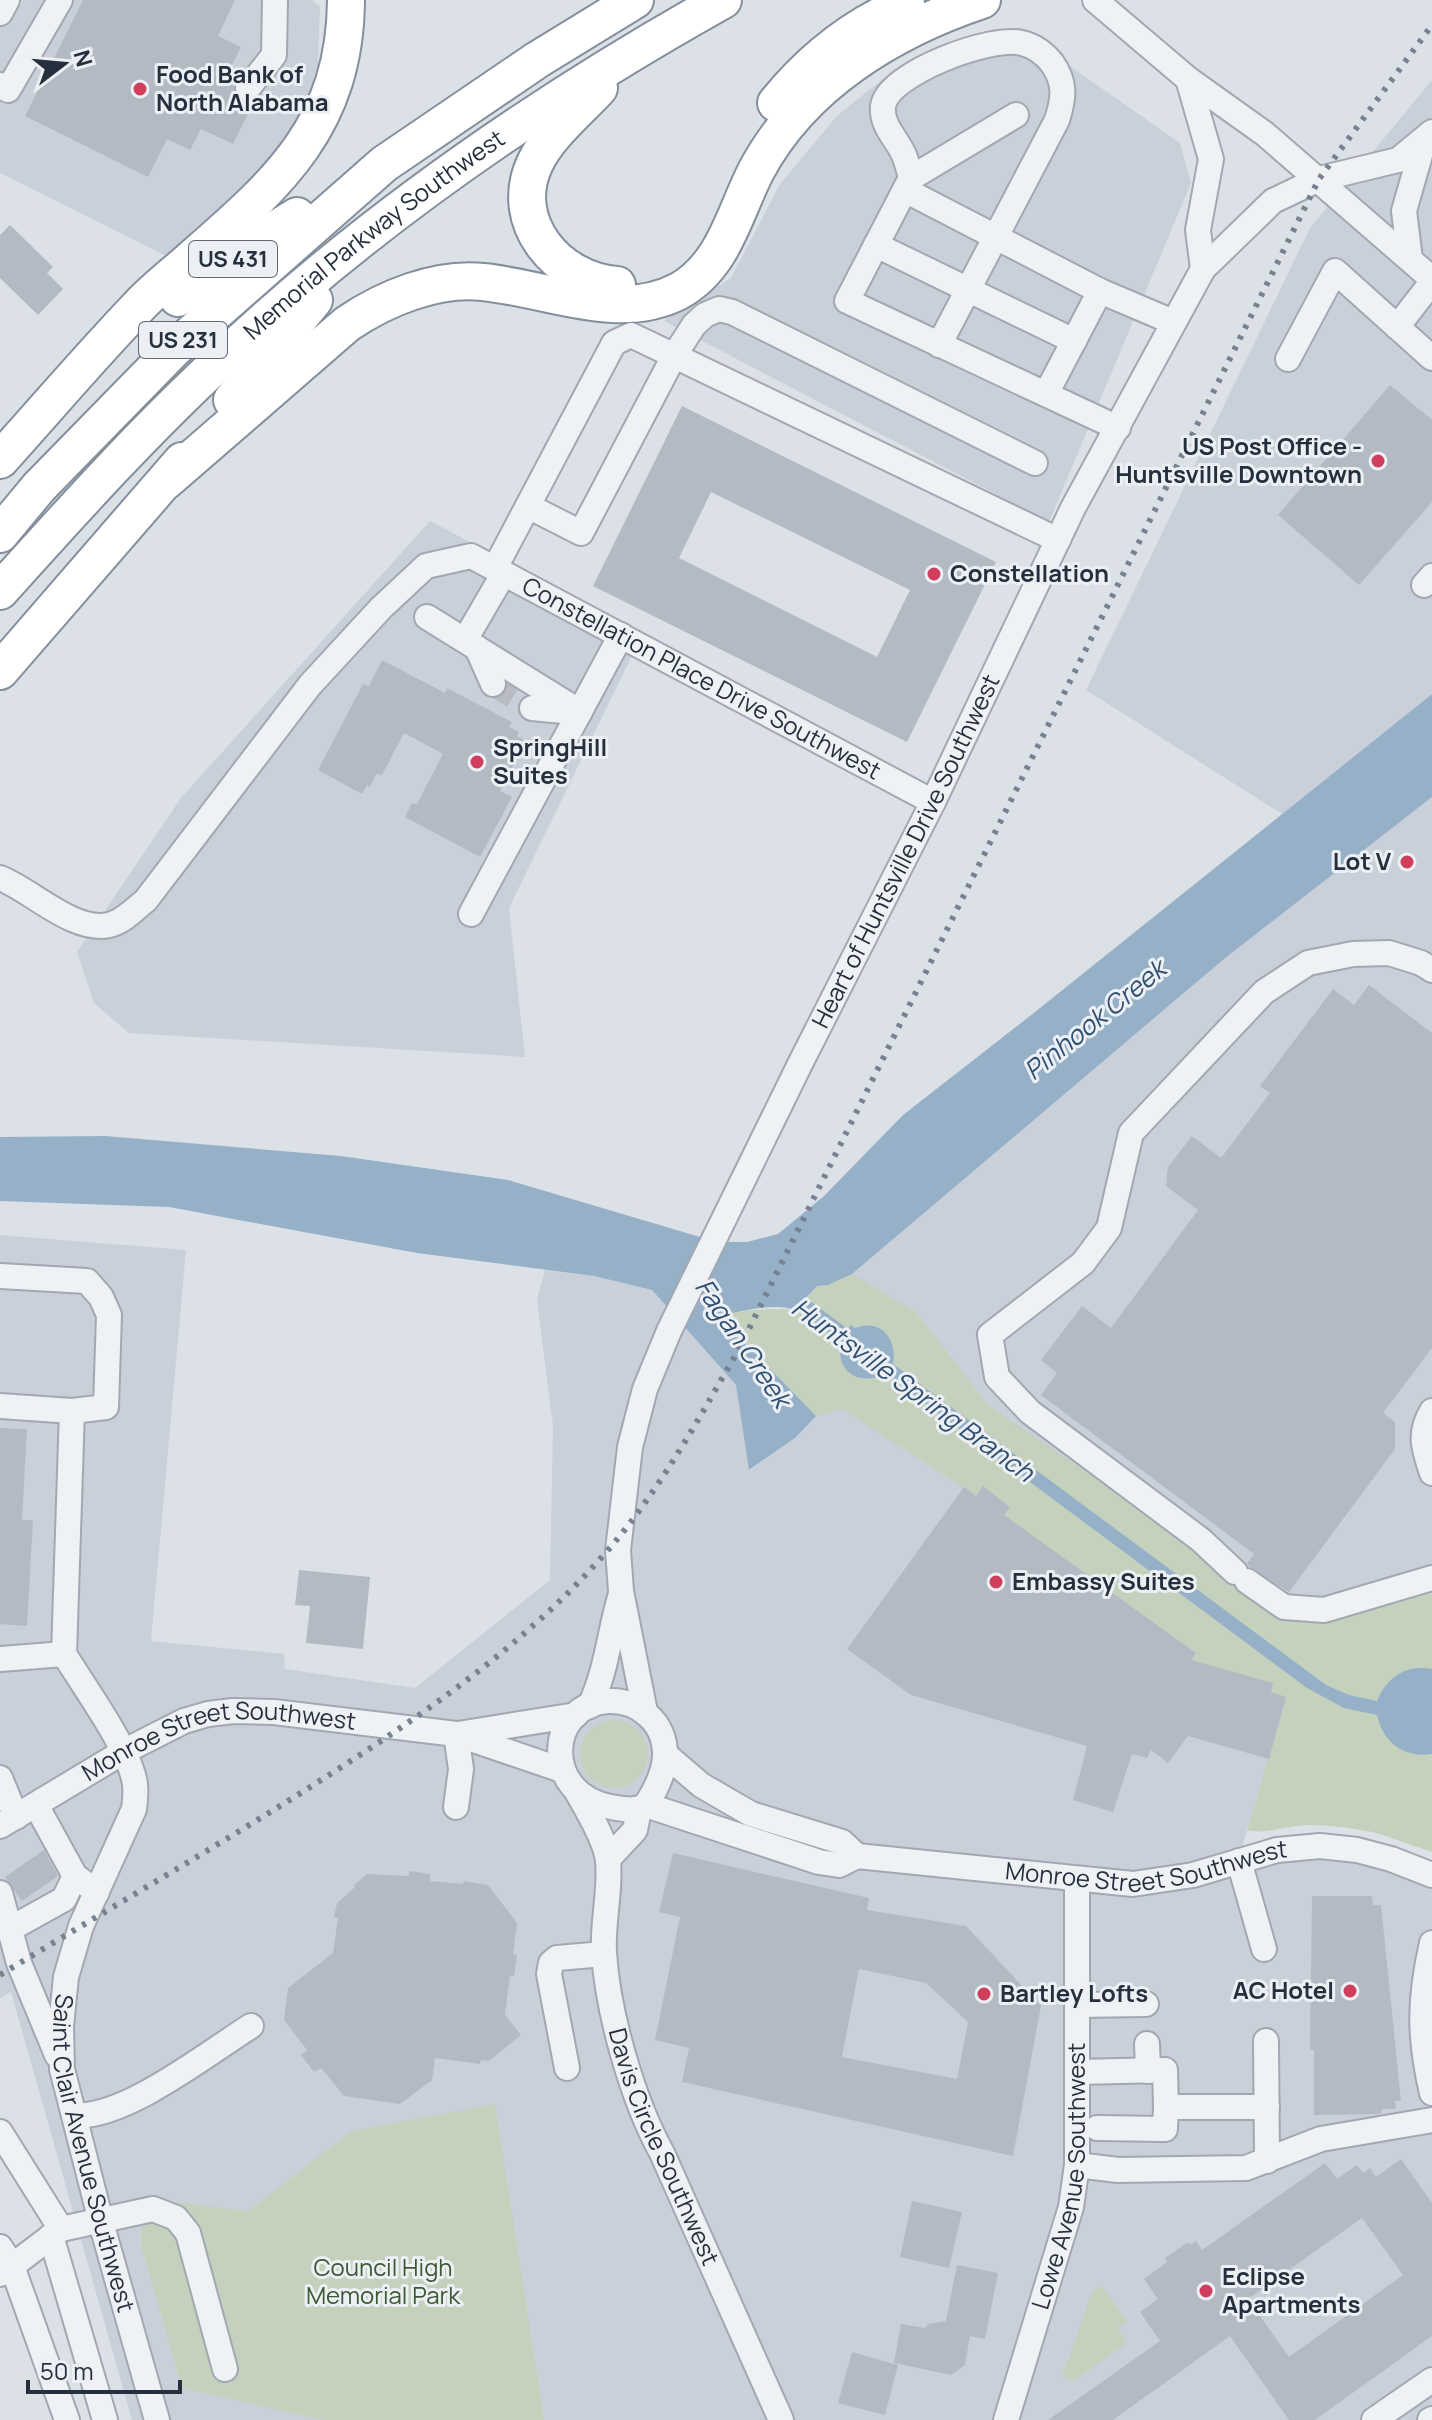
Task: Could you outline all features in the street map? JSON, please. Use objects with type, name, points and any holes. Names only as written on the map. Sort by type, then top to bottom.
[{"type":"highway","points":[[88,363],[141,304],[273,186],[298,155],[319,120],[336,76],[346,29],[346,0]]},
{"type":"highway","name":"Memorial Parkway Southwest","points":[[0,534],[39,487],[175,348],[384,164],[537,60],[635,0]]},
{"type":"highway","name":"Memorial Parkway Southwest","points":[[0,591],[92,489],[179,400],[271,315],[368,234],[502,137],[631,52],[723,0]]},
{"type":"highway","points":[[631,52],[539,156],[527,191],[527,205],[534,230],[550,254],[575,274],[605,284],[621,285],[652,279],[666,272],[696,246],[739,160],[763,120],[786,91],[843,39],[914,0]]},
{"type":"highway","points":[[166,481],[347,324],[397,297],[437,286],[482,281],[619,305],[651,302],[680,290],[715,260],[757,169],[792,121],[824,87],[901,32],[945,12],[982,0]]},
{"type":"highway","name":"US 431","points":[[0,460],[88,363],[263,237],[384,164]]},
{"type":"highway","points":[[0,671],[166,481],[368,234]]},
{"type":"street","points":[[0,13],[7,0]]},
{"type":"street","points":[[0,85],[8,90],[60,0]]},
{"type":"street","points":[[248,88],[274,55],[275,0]]},
{"type":"street","points":[[1095,0],[1188,79],[1265,134],[1432,280],[1397,327]]},
{"type":"street","points":[[908,184],[904,155],[883,121],[884,101],[899,84],[936,62],[987,43],[1020,42],[1044,53],[1061,76],[1064,97],[1057,120],[939,345]]},
{"type":"street","points":[[1188,79],[1211,159],[1198,230],[1203,269]]},
{"type":"street","points":[[1016,115],[908,184],[847,301],[1118,428]]},
{"type":"street","points":[[1410,259],[1404,211],[1428,136]]},
{"type":"street","name":"Heart of Huntsville Drive Southwest","points":[[645,1712],[621,1591],[619,1537],[630,1447],[645,1389],[669,1331],[933,802],[1058,540],[1203,269],[1273,201],[1319,179],[1398,160],[1428,136]]},
{"type":"street","points":[[908,184],[996,236],[1100,291],[1173,322]]},
{"type":"street","points":[[876,245],[1074,341]]},
{"type":"street","points":[[1288,359],[1335,271],[1432,358]]},
{"type":"street","points":[[1046,394],[1100,291]]},
{"type":"street","points":[[528,506],[581,533],[674,356],[694,325],[705,315],[719,309],[732,312],[1035,463]]},
{"type":"street","points":[[493,684],[471,644],[499,570],[528,506],[614,343],[631,335],[1058,540]]},
{"type":"street","name":"Constellation Place Drive Southwest","points":[[0,878],[55,910],[91,926],[111,925],[132,913],[146,900],[310,685],[381,608],[426,566],[471,556],[933,802]]},
{"type":"street","points":[[427,617],[580,712]]},
{"type":"street","points":[[471,914],[621,635]]},
{"type":"street","points":[[532,708],[580,712]]},
{"type":"street","points":[[1432,970],[1421,963],[1389,953],[1353,954],[1308,963],[1264,992],[1131,1133],[1109,1228],[1083,1263],[990,1335],[997,1377],[1030,1412],[1201,1540],[1241,1577],[1284,1607],[1324,1610],[1432,1578]]},
{"type":"street","points":[[0,1276],[87,1281],[101,1297],[109,1315],[106,1407],[72,1411],[0,1406]]},
{"type":"street","points":[[0,1659],[64,1654],[72,1411]]},
{"type":"street","points":[[1432,1411],[1424,1423],[1423,1448],[1432,1473]]},
{"type":"street","name":"Heart of Huntsville Drive Southwest","points":[[583,1710],[607,1663],[612,1624],[621,1591]]},
{"type":"street","name":"Saint Clair Avenue Southwest","points":[[64,1654],[123,1752],[136,1790],[134,1809],[81,1926],[66,1977],[61,2026],[62,2069],[100,2219],[157,2420]]},
{"type":"street","name":"Monroe Street Southwest","points":[[456,1734],[583,1710],[603,1701],[632,1704],[645,1712],[660,1731],[665,1754],[701,1785],[751,1814],[842,1842],[857,1856]]},
{"type":"street","points":[[583,1710],[567,1727],[559,1756],[562,1770],[591,1818],[608,1859],[635,1830],[663,1769],[665,1754]]},
{"type":"street","name":"Monroe Street Southwest","points":[[17,1816],[123,1752],[184,1721],[233,1711],[274,1712],[456,1734],[562,1770]]},
{"type":"street","points":[[456,1734],[461,1769],[456,1807]]},
{"type":"street","points":[[0,1778],[17,1816],[75,1876],[97,1892]]},
{"type":"street","name":"Monroe Street Southwest","points":[[578,1794],[599,1805],[643,1808],[819,1862],[839,1865],[857,1856],[1133,1884],[1193,1875],[1277,1850],[1320,1846],[1357,1850],[1432,1875]]},
{"type":"street","name":"Davis Circle Southwest","points":[[608,1859],[604,1954],[614,2014],[647,2126],[662,2153],[781,2420]]},
{"type":"street","points":[[1239,1861],[1264,1949]]},
{"type":"street","points":[[6,1921],[64,1899],[75,1876]]},
{"type":"street","name":"Lowe Avenue Southwest","points":[[1006,2420],[1071,2207],[1077,2165],[1077,1879]]},
{"type":"street","points":[[0,1893],[19,1963],[62,2069]]},
{"type":"street","points":[[1432,1943],[1424,1980],[1421,2022],[1432,2093]]},
{"type":"street","points":[[567,2068],[549,1974],[550,1965],[557,1958],[604,1954]]},
{"type":"street","points":[[1077,2005],[1146,2004]]},
{"type":"street","points":[[74,2115],[99,2114],[131,2102],[251,2026]]},
{"type":"street","points":[[1266,2041],[1267,2161]]},
{"type":"street","points":[[1147,2044],[1148,2071]]},
{"type":"street","points":[[1077,2072],[1165,2070],[1165,2129],[1097,2128]]},
{"type":"street","points":[[1166,2107],[1267,2107]]},
{"type":"street","points":[[1077,2165],[1118,2170],[1246,2168],[1321,2139],[1432,2120]]},
{"type":"street","points":[[0,2132],[56,2233],[105,2420]]},
{"type":"street","points":[[67,2420],[4,2262],[56,2233],[100,2219],[153,2209],[176,2218],[188,2233],[225,2369]]},
{"type":"street","points":[[1374,2420],[1432,2380]]},
{"type":"shaded area","points":[[0,0],[312,0],[320,7],[318,63],[302,120],[274,163],[166,256],[0,173]]},
{"type":"shaded area","points":[[1021,32],[1180,143],[1191,183],[1049,522],[664,321],[731,278],[780,184],[837,116],[884,78],[976,37]]},
{"type":"shaded area","points":[[1432,80],[1432,694],[1282,814],[1086,690],[1310,228]]},
{"type":"shaded area","points":[[430,521],[643,633],[509,908],[525,1057],[129,1033],[94,1003],[77,952],[181,798]]},
{"type":"shaded area","points":[[1432,797],[1432,1596],[1420,1591],[1273,1683],[1286,1697],[1241,1851],[1291,1847],[1432,1875],[1432,2420],[132,2420],[11,1992],[0,1998],[0,1235],[186,1250],[151,1641],[284,1654],[285,1669],[415,1688],[550,1580],[553,1426],[537,1300],[545,1270],[594,1276],[652,1290],[736,1385],[750,1470],[795,1438],[828,1285],[852,1274],[1224,959]]},
{"type":"green space","points":[[852,1274],[916,1312],[989,1406],[1304,1620],[1420,1591],[1432,1596],[1432,1852],[1380,1834],[1341,1827],[1309,1825],[1247,1830],[1286,1697],[1216,1678],[1191,1660],[1195,1653],[1004,1515],[1010,1506],[983,1487],[976,1496],[842,1409],[816,1416],[752,1350],[729,1331],[724,1322],[729,1314],[738,1312],[797,1310],[817,1286],[828,1285]]},
{"type":"green space","points":[[614,1720],[627,1722],[638,1730],[646,1741],[646,1767],[638,1778],[627,1786],[614,1788],[601,1786],[590,1778],[582,1767],[580,1754],[582,1741],[590,1730],[601,1722]]},
{"type":"green space","name":"Council High Memorial Park","points":[[495,2104],[544,2420],[323,2420],[182,2388],[141,2245],[141,2198],[248,2211],[352,2131]]},
{"type":"green space","points":[[1102,2286],[1127,2322],[1118,2329],[1127,2343],[1074,2381],[1062,2377],[1092,2292]]},
{"type":"water","points":[[1432,694],[1432,797],[1224,959],[852,1274],[828,1285],[817,1286],[806,1298],[848,1329],[851,1325],[855,1328],[879,1328],[893,1346],[893,1364],[1326,1685],[1349,1695],[1377,1701],[1386,1685],[1398,1674],[1414,1669],[1432,1669],[1432,1754],[1404,1751],[1384,1733],[1377,1715],[1344,1708],[1307,1688],[885,1374],[869,1379],[848,1372],[840,1349],[836,1347],[839,1341],[798,1311],[782,1307],[755,1309],[729,1314],[724,1322],[729,1331],[752,1350],[816,1416],[795,1438],[749,1470],[736,1385],[652,1290],[594,1276],[417,1253],[169,1207],[0,1201],[0,1137],[105,1136],[341,1156],[508,1180],[717,1242],[747,1242],[778,1234],[824,1196],[903,1115]]},
{"type":"building","name":"Food Bank of North Alabama","points":[[83,0],[235,0],[218,36],[241,47],[224,81],[233,85],[234,94],[239,100],[254,102],[233,144],[201,129],[190,150],[167,139],[148,177],[25,116]]},
{"type":"building","points":[[10,225],[53,267],[47,273],[63,289],[38,315],[0,278],[0,235]]},
{"type":"building","name":"US Post Office - Huntsville Downtown","points":[[1390,385],[1432,420],[1432,502],[1359,585],[1278,515]]},
{"type":"building","name":"Constellation","points":[[682,406],[996,562],[907,742],[593,586]],"holes":[[[711,492],[910,590],[877,657],[679,558]]]},
{"type":"building","name":"SpringHill Suites","points":[[382,660],[445,693],[447,688],[512,722],[509,727],[519,732],[517,736],[526,741],[500,791],[512,797],[480,857],[405,817],[412,803],[417,804],[443,754],[404,733],[382,775],[376,774],[370,787],[367,785],[362,794],[318,770],[363,684],[369,686]]},
{"type":"building","points":[[1369,985],[1432,1033],[1432,1348],[1383,1413],[1395,1422],[1395,1449],[1289,1592],[1247,1564],[1254,1554],[1041,1395],[1057,1373],[1041,1360],[1082,1306],[1111,1328],[1198,1210],[1166,1186],[1168,1167],[1192,1136],[1221,1158],[1270,1093],[1260,1086],[1333,989],[1354,1005]]},
{"type":"building","points":[[0,1428],[27,1429],[22,1520],[33,1520],[27,1626],[0,1624]]},
{"type":"building","name":"Embassy Suites","points":[[983,1486],[1010,1507],[1004,1515],[1196,1653],[1191,1660],[1273,1683],[1271,1692],[1286,1697],[1269,1759],[1188,1736],[1168,1763],[1151,1750],[1147,1758],[1132,1754],[1113,1812],[1073,1800],[1087,1746],[911,1695],[847,1649],[964,1487],[976,1496]]},
{"type":"building","points":[[299,1570],[370,1577],[363,1649],[306,1643],[310,1606],[295,1605]]},
{"type":"building","points":[[44,1850],[58,1876],[22,1901],[5,1877]]},
{"type":"building","name":"Bartley Lofts","points":[[673,1853],[869,1898],[867,1910],[966,1926],[1041,2006],[1013,2156],[682,2082],[689,2048],[655,2040],[680,1917],[659,1912]],"holes":[[[859,1969],[926,1983],[968,2022],[957,2079],[842,2057]]]},
{"type":"building","points":[[409,1871],[430,1874],[430,1881],[488,1885],[517,1923],[513,1954],[517,1955],[514,1976],[510,1976],[505,2015],[521,2035],[489,2061],[481,2060],[480,2064],[435,2058],[432,2080],[400,2104],[344,2096],[321,2068],[314,2072],[301,2055],[307,2050],[284,2020],[288,1988],[333,1953],[337,1903],[354,1885],[367,1874],[409,1876]]},
{"type":"building","name":"AC Hotel","points":[[1312,1896],[1372,1896],[1373,1905],[1381,1905],[1401,2101],[1395,2101],[1396,2109],[1382,2109],[1382,2113],[1377,2114],[1314,2115],[1314,2050],[1310,2050]]},
{"type":"building","name":"Eclipse Apartments","points":[[1401,2159],[1432,2203],[1432,2336],[1315,2420],[1289,2420],[1230,2336],[1113,2420],[1048,2420],[1160,2341],[1140,2312],[1158,2299],[1144,2279],[1167,2262],[1165,2258],[1188,2242],[1190,2245],[1196,2241],[1202,2250],[1325,2163],[1337,2179],[1357,2165],[1363,2173],[1370,2168],[1376,2177]],"holes":[[[1362,2218],[1403,2275],[1289,2357],[1248,2299]]]},
{"type":"building","points":[[912,2201],[962,2212],[949,2268],[900,2257]]},
{"type":"building","points":[[957,2265],[998,2273],[985,2339],[970,2336],[965,2365],[951,2375],[894,2363],[901,2324],[925,2328],[928,2324],[946,2321]]},
{"type":"building","points":[[852,2352],[898,2365],[885,2415],[838,2403]]},
{"type":"tunnel","points":[[493,684],[532,708]]},
{"type":"railway","points":[[0,1975],[276,1809],[438,1702],[552,1609],[636,1515],[683,1445],[739,1349],[1319,179],[1432,25]]},
{"type":"place","name":"Food Bank of North Alabama","points":[[140,89]]},
{"type":"place","name":"US Post Office - Huntsville Downtown","points":[[1378,461]]},
{"type":"place","name":"Constellation","points":[[934,574]]},
{"type":"place","name":"SpringHill Suites","points":[[477,762]]},
{"type":"place","name":"Lot V","points":[[1407,862]]},
{"type":"place","name":"Embassy Suites","points":[[996,1582]]},
{"type":"place","name":"AC Hotel","points":[[1350,1991]]},
{"type":"place","name":"Bartley Lofts","points":[[984,1994]]},
{"type":"place","name":"Eclipse Apartments","points":[[1206,2291]]},
{"type":"water label","name":"Pinhook Creek","points":[[1095,1020]]},
{"type":"water label","name":"Fagan Creek","points":[[743,1343]]},
{"type":"water label","name":"Huntsville Spring Branch","points":[[913,1390]]}]
